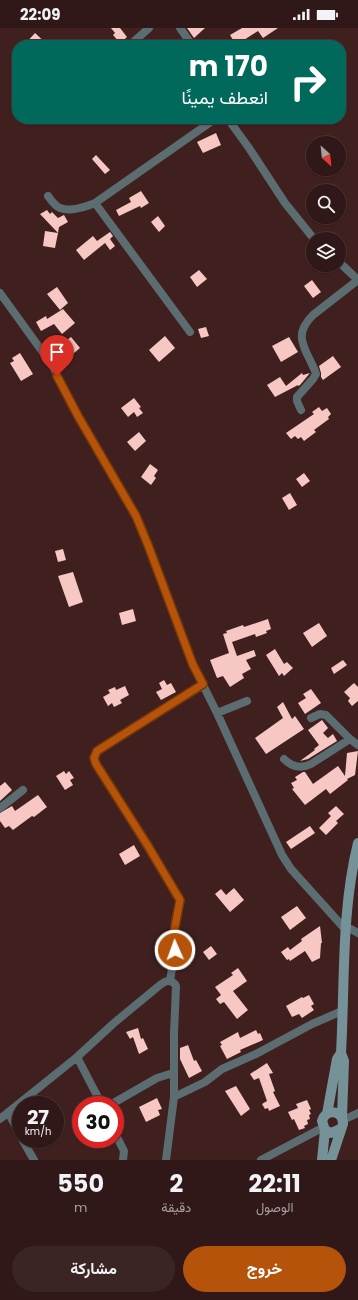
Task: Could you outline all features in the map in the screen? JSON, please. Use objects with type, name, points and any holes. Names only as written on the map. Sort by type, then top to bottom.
[{"type":"main road","points":[[331,1160],[342,1122],[344,1061],[341,1053],[345,930],[353,889],[358,843]]},
{"type":"main road","points":[[322,1160],[324,1128],[322,1121],[327,1114],[337,1059],[341,1053]]},
{"type":"main road","points":[[324,1128],[328,1132],[335,1132],[342,1122],[340,1114],[334,1112],[327,1114]]},
{"type":"street","points":[[136,40],[149,28]]},
{"type":"street","points":[[180,28],[188,40]]},
{"type":"street","points":[[48,196],[58,207],[67,209],[79,208],[95,203],[208,124]]},
{"type":"street","points":[[232,124],[285,203],[308,232]]},
{"type":"street","points":[[95,203],[190,332]]},
{"type":"street","points":[[301,410],[297,397],[316,374],[305,351],[301,335],[302,329],[313,315],[358,280],[346,269]]},
{"type":"street","points":[[0,293],[52,366],[78,416],[136,516],[193,665],[282,855],[291,869],[345,930],[351,929],[358,933]]},
{"type":"street","points":[[170,981],[175,950],[174,932],[180,900],[96,764],[94,758],[97,751],[203,684]]},
{"type":"street","points":[[217,714],[247,701]]},
{"type":"street","points":[[311,718],[320,714],[326,715],[358,745]]},
{"type":"street","points":[[284,759],[292,766],[305,767],[350,739]]},
{"type":"street","points":[[0,808],[23,790]]},
{"type":"street","points":[[0,1119],[77,1057],[114,1023],[163,982],[170,981],[176,986],[174,1097],[166,1160]]},
{"type":"street","points":[[174,1097],[205,1082],[222,1069],[342,1010]]},
{"type":"street","points":[[77,1057],[97,1096]]},
{"type":"street","points":[[124,1097],[157,1078],[174,1073]]},
{"type":"street","points":[[8,1112],[12,1119]]},
{"type":"street","points":[[342,1122],[358,1113]]},
{"type":"street","points":[[261,1160],[324,1128]]},
{"type":"street","points":[[27,1148],[34,1160]]},
{"type":"street","points":[[122,1148],[124,1151],[123,1160]]},
{"type":"building","points":[[111,28],[120,28],[127,37],[124,40],[117,40],[113,35],[115,33]]},
{"type":"building","points":[[187,28],[205,28],[194,38]]},
{"type":"building","points":[[242,28],[278,28],[263,38],[258,31],[244,40],[233,40],[230,35]]},
{"type":"building","points":[[35,33],[43,40],[29,40]]},
{"type":"building","points":[[216,133],[221,145],[203,153],[197,142]]},
{"type":"building","points":[[96,155],[110,170],[105,174],[92,159]]},
{"type":"building","points":[[141,191],[149,203],[141,208],[140,206],[119,216],[116,210],[131,202],[129,198]]},
{"type":"building","points":[[47,210],[50,214],[52,212],[58,218],[64,215],[68,222],[59,227],[58,233],[40,214]]},
{"type":"building","points":[[158,216],[165,226],[159,232],[151,222]]},
{"type":"building","points":[[45,231],[58,233],[55,248],[43,246]]},
{"type":"building","points":[[110,232],[113,236],[110,239],[115,246],[110,250],[105,243],[84,260],[76,250],[93,236],[97,241]]},
{"type":"building","points":[[199,270],[207,279],[197,287],[190,277]]},
{"type":"building","points":[[312,280],[321,292],[313,298],[304,286]]},
{"type":"building","points":[[57,287],[68,303],[60,310],[47,294]]},
{"type":"building","points":[[63,309],[75,323],[62,334],[54,324],[41,331],[36,322],[46,316],[47,319]]},
{"type":"building","points":[[206,327],[209,336],[201,338],[198,329]]},
{"type":"building","points":[[165,336],[175,348],[159,362],[149,350]]},
{"type":"building","points":[[71,337],[80,348],[67,359],[58,347]]},
{"type":"building","points":[[289,337],[298,352],[281,362],[272,346]]},
{"type":"building","points":[[20,353],[33,374],[21,381],[10,363],[14,361],[12,358]]},
{"type":"building","points":[[333,356],[341,367],[323,380],[319,366]]},
{"type":"building","points":[[302,373],[303,375],[310,373],[300,385],[275,397],[267,385],[280,377],[286,386]]},
{"type":"building","points":[[134,398],[141,407],[139,408],[143,413],[137,417],[134,412],[128,417],[121,408]]},
{"type":"building","points":[[319,407],[322,411],[327,408],[331,414],[328,417],[329,419],[314,430],[316,432],[304,441],[301,437],[298,439],[295,436],[291,439],[286,433],[314,414],[312,412]]},
{"type":"building","points":[[139,432],[146,441],[135,451],[127,442]]},
{"type":"building","points":[[150,464],[158,470],[154,476],[156,478],[151,485],[141,477]]},
{"type":"building","points":[[304,473],[310,481],[302,487],[296,479]]},
{"type":"building","points":[[290,493],[297,505],[289,510],[282,498]]},
{"type":"building","points":[[63,549],[66,560],[58,562],[55,551]]},
{"type":"building","points":[[73,572],[83,602],[69,607],[58,576]]},
{"type":"building","points":[[133,609],[136,621],[122,625],[119,613]]},
{"type":"building","points":[[268,619],[271,629],[266,631],[267,633],[256,637],[255,634],[232,642],[237,656],[254,650],[256,656],[246,660],[251,669],[242,674],[244,678],[230,687],[223,676],[217,678],[210,660],[229,653],[223,634],[227,633],[226,631],[243,625],[244,627]]},
{"type":"building","points":[[319,623],[327,636],[312,647],[303,633]]},
{"type":"building","points":[[275,649],[284,664],[287,662],[293,668],[284,676],[282,673],[279,676],[266,655]]},
{"type":"building","points":[[343,660],[347,665],[334,674],[331,668]]},
{"type":"building","points":[[164,680],[167,685],[171,683],[176,692],[161,700],[156,692],[162,689],[159,683]]},
{"type":"building","points":[[354,683],[358,687],[358,701],[352,706],[348,701],[350,698],[344,692]]},
{"type":"building","points":[[125,686],[129,695],[120,700],[122,703],[114,707],[112,703],[108,706],[103,697],[110,693],[108,690],[115,687],[116,690]]},
{"type":"building","points":[[311,689],[321,703],[305,714],[298,703],[306,698],[303,694]]},
{"type":"building","points":[[283,702],[292,719],[295,716],[304,729],[266,754],[255,738],[283,718],[277,707]]},
{"type":"building","points":[[322,720],[328,728],[323,733],[328,738],[333,734],[337,741],[308,759],[300,761],[315,750],[314,749],[319,745],[308,730]]},
{"type":"building","points":[[358,751],[355,775],[347,779],[348,780],[330,794],[326,789],[305,805],[292,789],[294,788],[291,783],[297,780],[295,777],[303,772],[305,772],[313,784],[338,766],[345,776],[347,753]]},
{"type":"building","points":[[64,771],[66,774],[69,771],[74,778],[70,780],[73,785],[65,790],[56,776]]},
{"type":"building","points":[[5,782],[12,790],[0,801],[0,786]]},
{"type":"building","points":[[38,795],[47,807],[13,830],[9,826],[5,828],[0,821],[0,813],[12,806],[15,811]]},
{"type":"building","points":[[336,806],[344,814],[336,821],[338,823],[326,835],[319,828],[331,816],[328,813]]},
{"type":"building","points":[[310,826],[315,833],[291,849],[286,842]]},
{"type":"building","points":[[134,845],[140,856],[125,865],[119,854]]},
{"type":"building","points":[[234,888],[244,900],[230,912],[215,894],[221,889],[226,895]]},
{"type":"building","points":[[297,906],[306,918],[290,930],[281,917]]},
{"type":"building","points":[[320,926],[322,943],[320,958],[312,962],[305,951],[290,961],[289,959],[287,960],[281,952],[288,947],[290,950],[302,941],[301,939]]},
{"type":"building","points":[[211,946],[217,954],[209,960],[203,952]]},
{"type":"building","points":[[238,968],[247,981],[233,991],[248,1010],[237,1019],[224,1002],[220,1004],[216,999],[221,995],[215,987],[233,975],[231,973]]},
{"type":"building","points":[[309,995],[314,1004],[311,1006],[314,1010],[302,1018],[299,1014],[292,1017],[286,1006],[302,997],[303,998]]},
{"type":"building","points":[[138,1028],[141,1039],[143,1038],[148,1049],[139,1054],[133,1037],[130,1039],[126,1032]]},
{"type":"building","points":[[256,1030],[258,1034],[260,1033],[263,1040],[240,1050],[241,1052],[227,1059],[220,1046],[222,1045],[220,1042],[238,1032],[240,1038]]},
{"type":"building","points":[[188,1045],[194,1061],[196,1060],[202,1071],[189,1078],[180,1059],[180,1048]]},
{"type":"building","points":[[267,1063],[273,1073],[269,1074],[275,1091],[273,1092],[280,1106],[269,1111],[268,1108],[265,1109],[262,1104],[267,1101],[259,1078],[254,1080],[250,1074]]},
{"type":"building","points":[[236,1086],[250,1109],[241,1116],[225,1091]]},
{"type":"building","points":[[157,1098],[162,1109],[158,1110],[160,1115],[146,1122],[139,1107]]},
{"type":"building","points":[[307,1100],[311,1109],[309,1110],[311,1114],[309,1115],[310,1119],[307,1120],[308,1124],[304,1126],[305,1128],[299,1130],[294,1119],[292,1120],[288,1112],[298,1108],[296,1104]]},
{"type":"route","points":[[57,376],[78,416],[136,516],[193,665],[203,684],[97,751],[94,758],[96,764],[180,900],[174,932],[175,950]]}]
